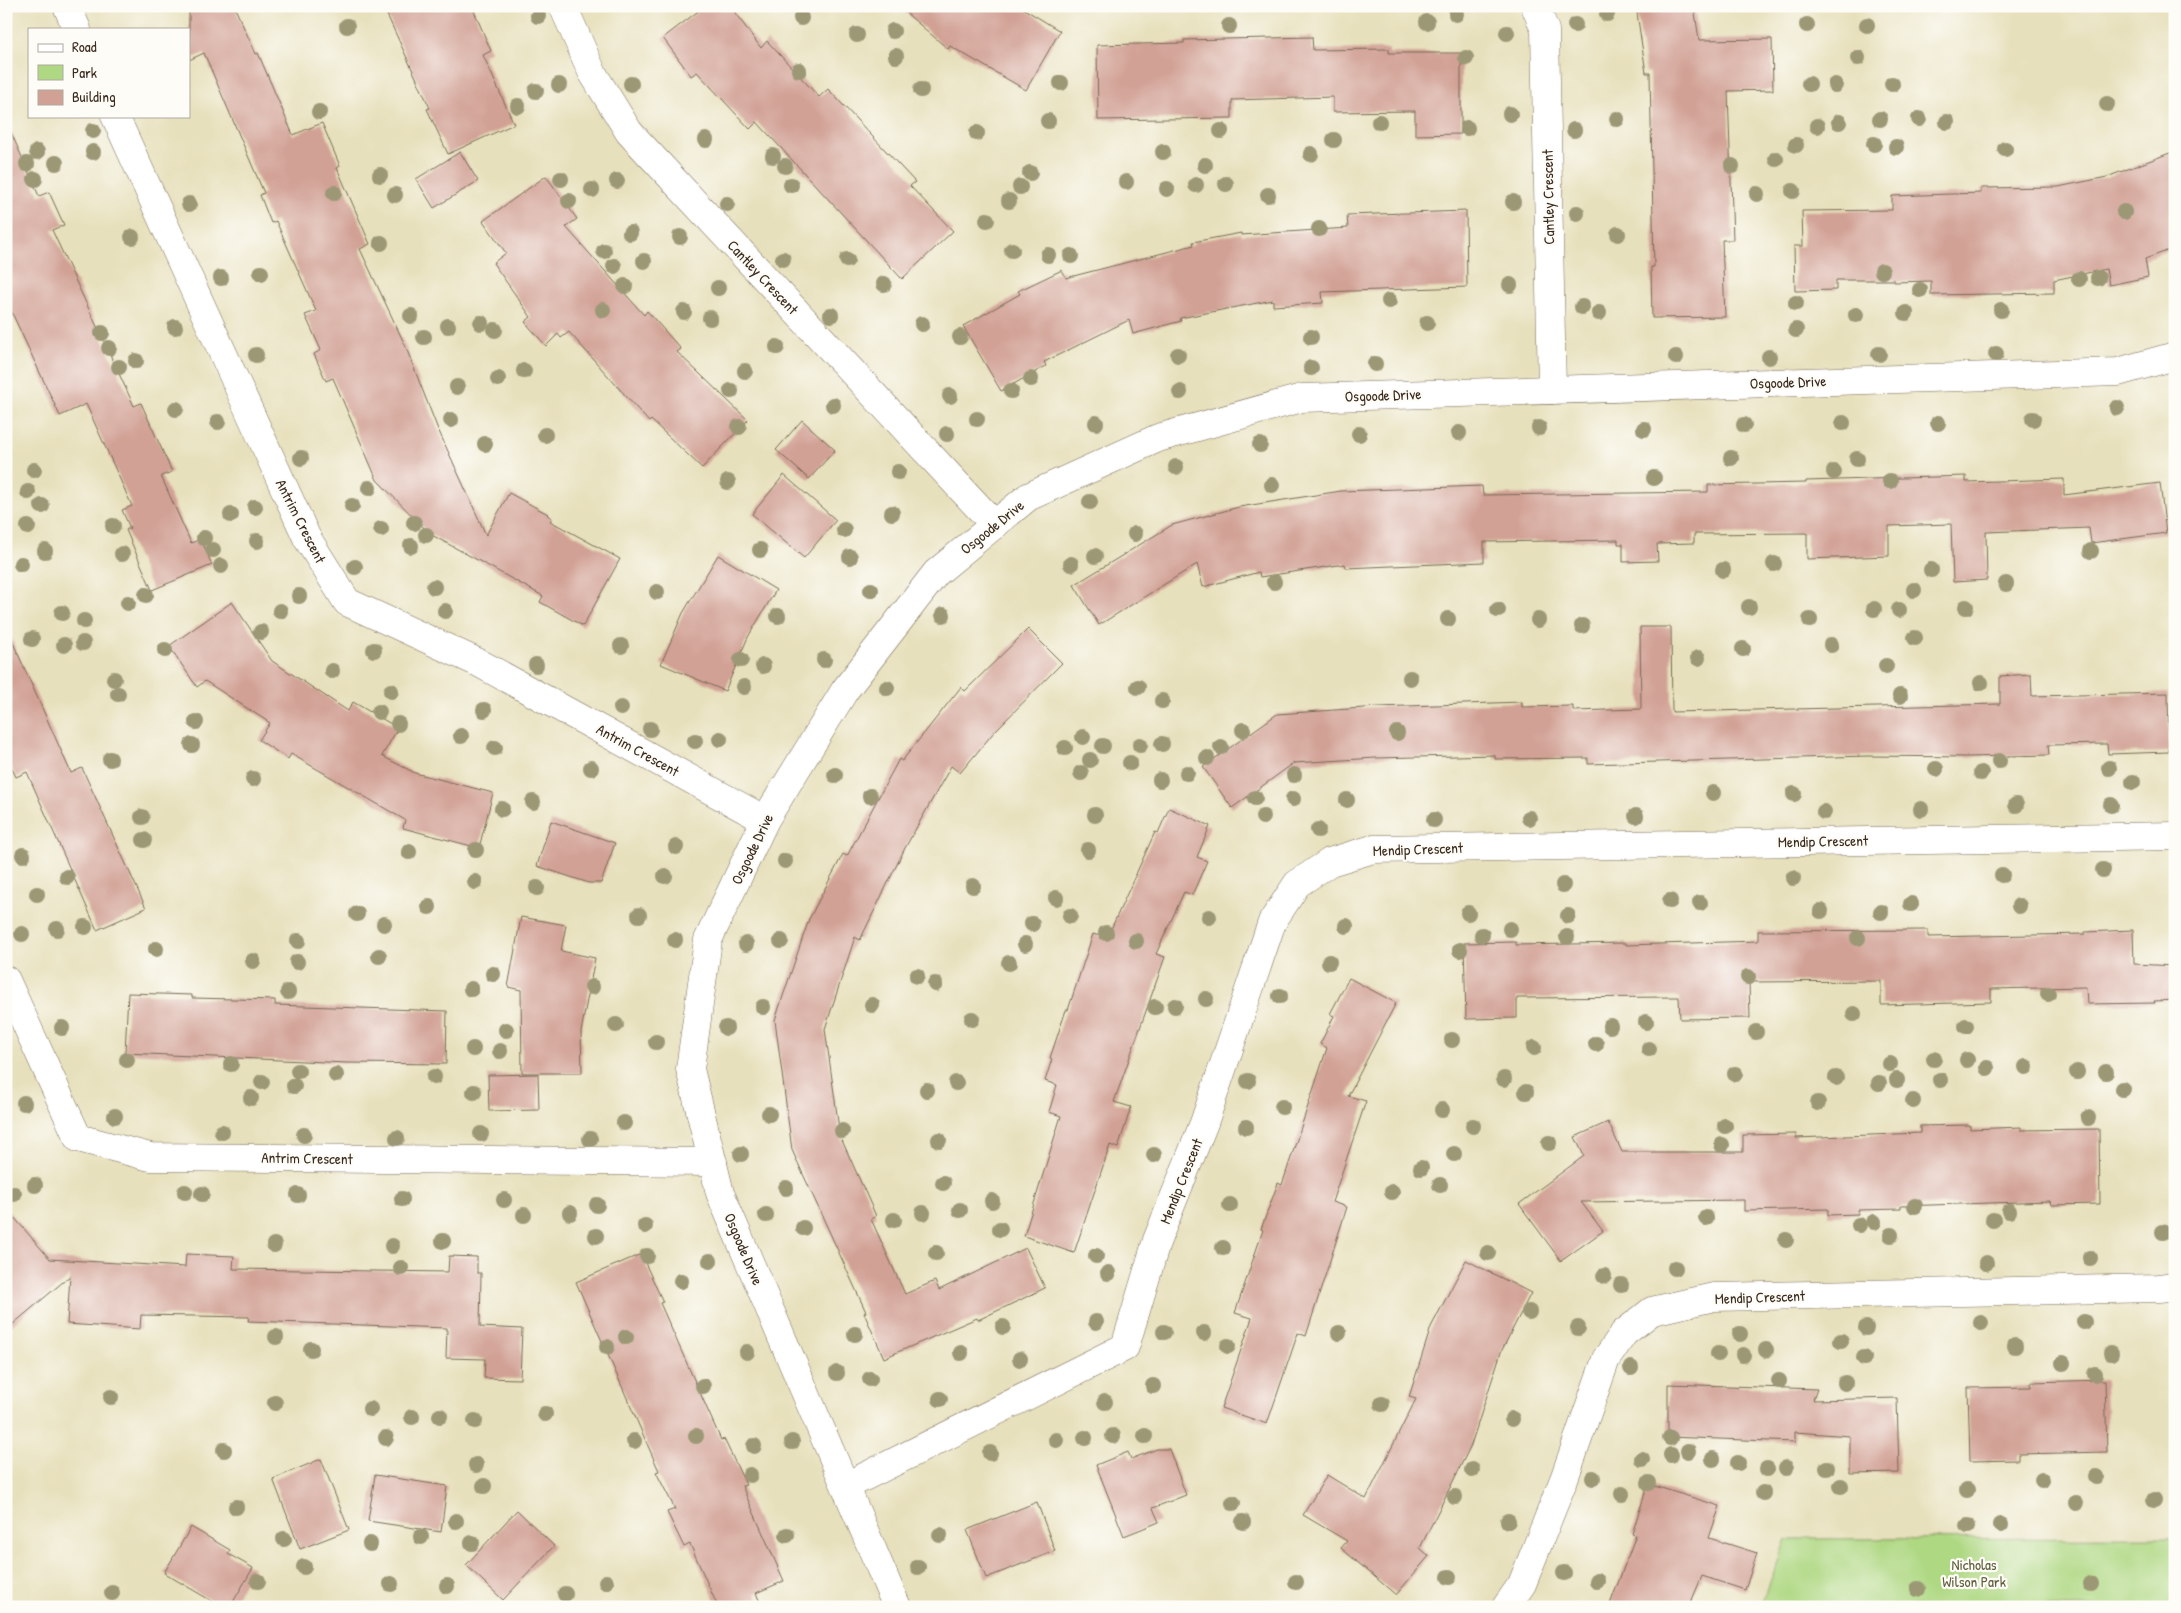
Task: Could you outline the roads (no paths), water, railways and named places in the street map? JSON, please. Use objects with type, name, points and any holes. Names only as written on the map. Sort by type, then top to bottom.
[{"type":"street","points":[[67,6],[77,28]]},
{"type":"street","name":"Cantley Crescent","points":[[563,6],[592,72],[629,132],[994,525]]},
{"type":"street","name":"Cantley Crescent","points":[[1535,6],[1545,30],[1552,390]]},
{"type":"street","name":"Antrim Crescent","points":[[117,118],[307,538],[347,602],[479,663],[765,820]]},
{"type":"street","name":"Osgoode Drive","points":[[897,1607],[720,1193],[690,1069],[708,940],[765,820],[845,690],[936,573],[1028,497],[1158,438],[1302,398],[2118,372],[2175,356]]},
{"type":"street","name":"Mendip Crescent","points":[[846,1486],[1125,1347],[1157,1240],[1204,1123],[1272,922],[1298,884],[1330,862],[1373,848],[2175,836]]},
{"type":"street","name":"Antrim Crescent","points":[[6,980],[78,1138],[150,1157],[713,1162]]},
{"type":"street","name":"Mendip Crescent","points":[[1506,1607],[1522,1584],[1564,1479],[1606,1359],[1624,1332],[1652,1311],[1714,1297],[2159,1288],[2175,1286]]},
{"type":"park label","name":"Nicholas Wilson Park","points":[[1974,1572]]}]
